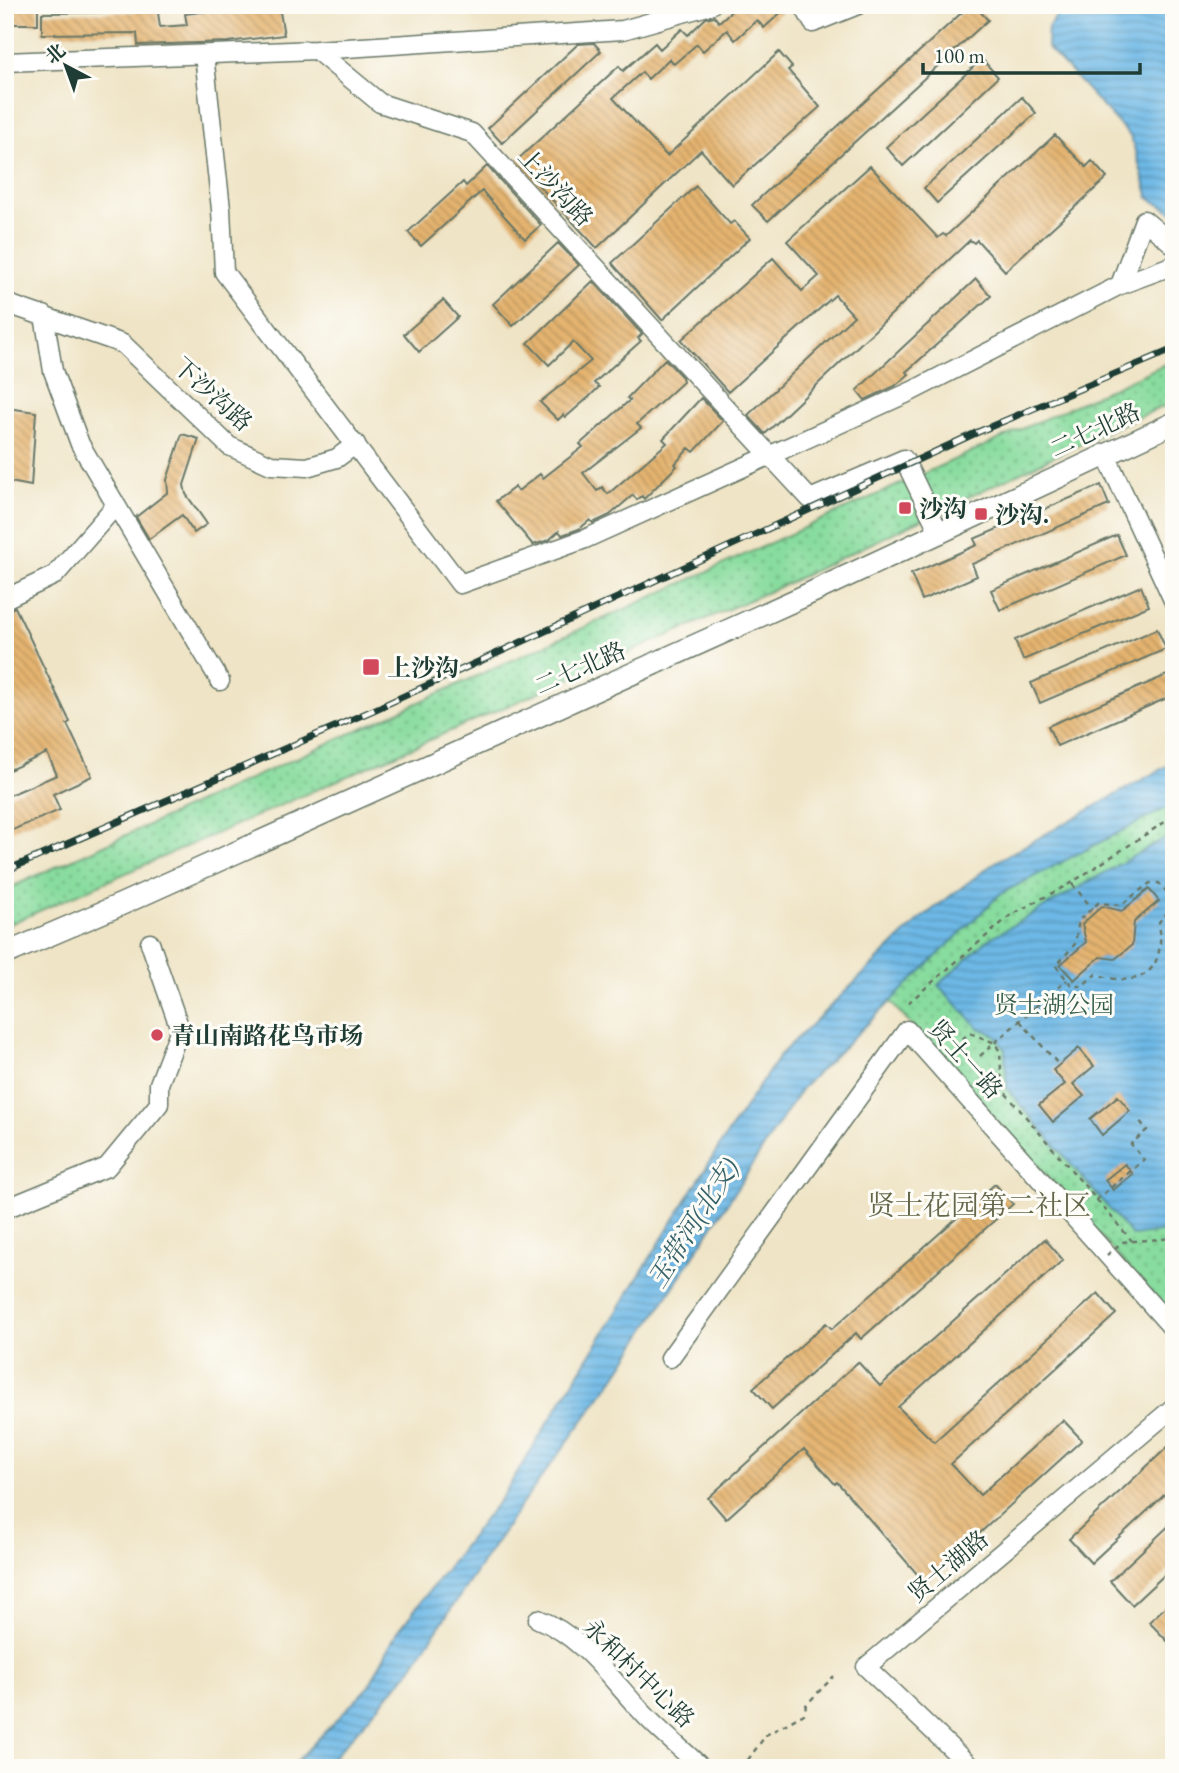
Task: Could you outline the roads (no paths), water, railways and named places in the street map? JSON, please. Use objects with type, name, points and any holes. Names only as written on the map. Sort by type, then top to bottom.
[{"type":"main road","name":"二七北路","points":[[5,954],[122,904],[940,534],[1105,453],[1174,424]]},
{"type":"street","points":[[5,62],[316,50],[623,30],[711,5]]},
{"type":"street","points":[[803,5],[813,23],[858,5]]},
{"type":"street","name":"上沙沟路","points":[[316,50],[380,103],[472,133],[810,499],[904,458],[940,534]]},
{"type":"street","points":[[204,55],[225,272],[460,584],[585,539],[912,391],[1120,285],[1174,265]]},
{"type":"street","points":[[1120,285],[1144,220],[1174,245]]},
{"type":"street","name":"下沙沟路","points":[[5,303],[123,344],[229,446],[271,466],[307,467],[337,458],[356,444]]},
{"type":"street","points":[[44,315],[53,371],[80,444],[219,681]]},
{"type":"street","points":[[1105,453],[1174,602]]},
{"type":"street","points":[[5,598],[55,575],[116,505]]},
{"type":"street","points":[[5,1209],[107,1167],[159,1104],[159,1084],[180,1029],[149,943]]},
{"type":"street","name":"贤士一路","points":[[670,1358],[907,1030],[1174,1330]]},
{"type":"street","name":"贤士湖路","points":[[972,1768],[866,1667],[1174,1407]]},
{"type":"street","name":"永和村中心路","points":[[538,1619],[552,1624],[603,1667],[642,1713],[702,1768]]},
{"type":"water","points":[[1065,5],[1120,5],[1174,11],[1174,213],[1149,198],[1131,137],[1047,47],[1048,27]]},
{"type":"water","name":"玉带河(北支)","points":[[1174,762],[1174,804],[1000,894],[802,1088],[615,1377],[519,1508],[408,1673],[324,1768],[290,1768],[369,1686],[396,1634],[504,1494],[722,1142],[780,1055],[920,919],[994,863]]},
{"type":"water","name":"贤士湖公园","points":[[1174,833],[1174,1230],[1132,1236],[1007,1089],[1005,1050],[995,1035],[979,1028],[938,985],[987,940]]},
{"type":"railway","points":[[5,871],[378,708],[978,432],[1174,349]]},
{"type":"place","name":"沙沟","points":[[905,508]]},
{"type":"place","name":"沙沟.","points":[[981,514]]},
{"type":"place","name":"上沙沟","points":[[371,667]]},
{"type":"place","name":"青山南路花鸟市场","points":[[157,1035]]},
{"type":"district","name":"贤士花园第二社区","points":[[979,1205]]}]
